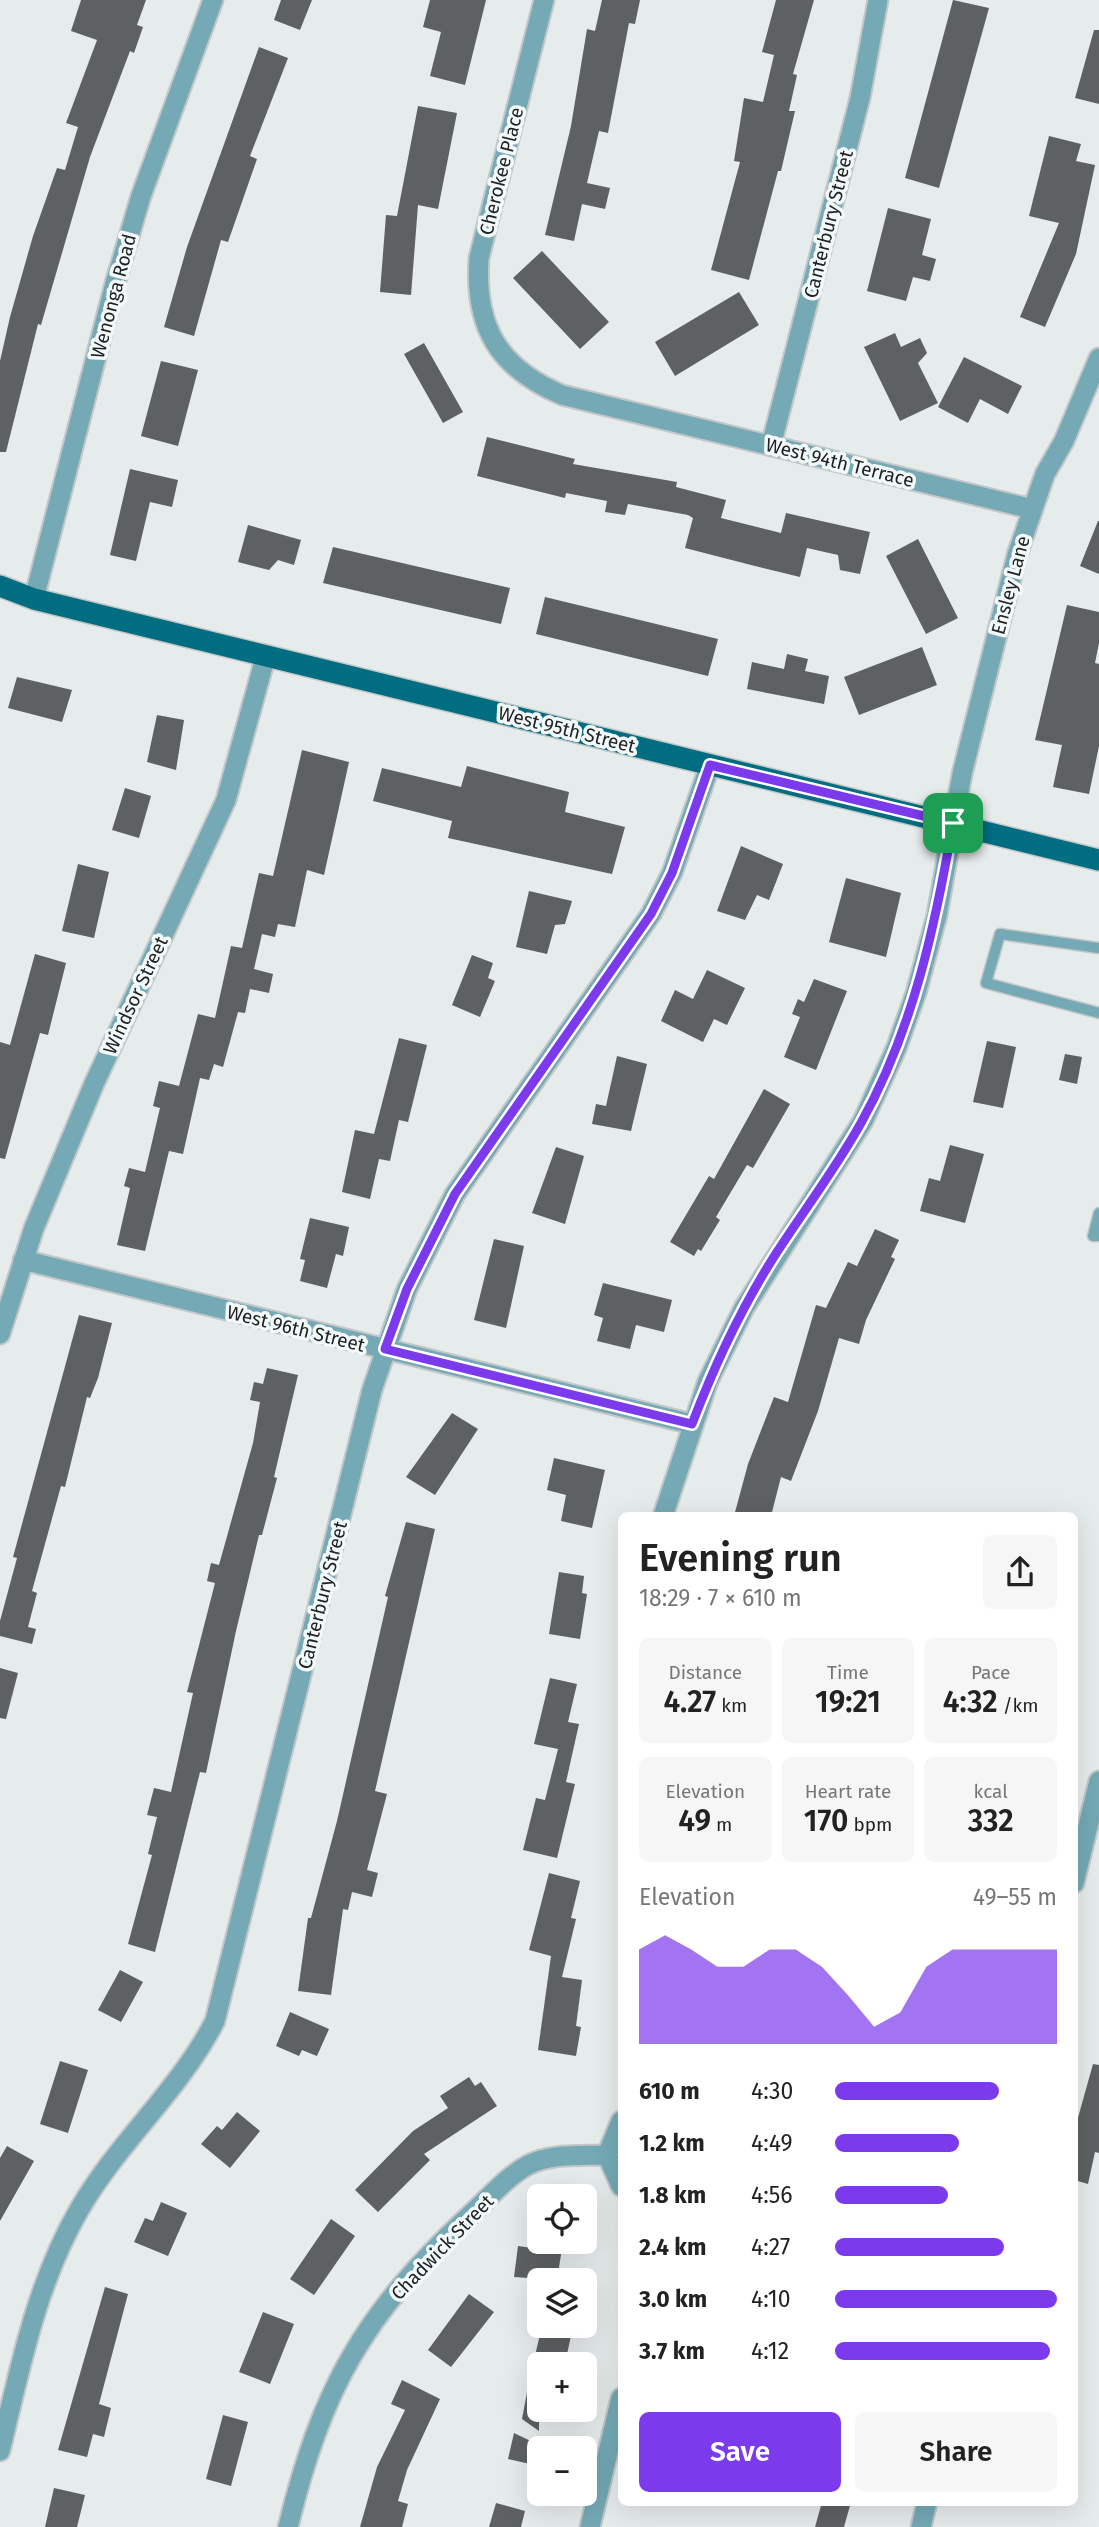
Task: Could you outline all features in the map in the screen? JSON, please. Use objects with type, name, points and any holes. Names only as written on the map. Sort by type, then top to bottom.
[{"type":"main road","name":"West 95th Street","points":[[0,586],[34,599],[1099,860]]},
{"type":"main road","name":"West 95th Street","points":[[0,599],[34,599]]},
{"type":"street","name":"Wenonga Road","points":[[34,599],[114,287],[141,196],[214,0]]},
{"type":"street","name":"Cherokee Place","points":[[493,342],[480,307],[477,288],[479,258],[544,0]]},
{"type":"street","name":"Canterbury Street","points":[[771,446],[860,98],[878,0]]},
{"type":"street","name":"West 94th Terrace","points":[[493,342],[504,358],[537,384],[562,395],[1031,509]]},
{"type":"street","name":"Ensley Lane","points":[[664,1512],[708,1381],[744,1308],[863,1121],[896,1049],[916,993],[937,915],[953,823],[1013,568],[1031,509],[1099,358]]},
{"type":"street","name":"Windsor Street","points":[[0,1334],[23,1260],[94,1084],[226,800],[266,655]]},
{"type":"street","name":"Canterbury Street","points":[[0,2451],[34,2313],[53,2260],[79,2209],[114,2156],[198,2055],[215,2021],[372,1390],[407,1289],[455,1194],[651,914],[672,873],[710,765]]},
{"type":"street","name":"West 96th Street","points":[[23,1260],[692,1424]]},
{"type":"street","points":[[1078,1867],[1099,1781]]},
{"type":"street","points":[[618,2128],[607,2155],[618,2179]]},
{"type":"street","name":"Chadwick Street","points":[[288,2527],[306,2459],[335,2382],[360,2338],[403,2283],[443,2240],[529,2164],[552,2157],[607,2155]]},
{"type":"street","points":[[590,2527],[618,2410]]},
{"type":"street","points":[[921,2527],[926,2506]]},
{"type":"lane","points":[[1099,948],[1000,934],[986,983],[1099,1013]]},
{"type":"lane","points":[[1099,1213],[1093,1236],[1099,1236]]},
{"type":"building","points":[[81,0],[146,0],[137,25],[143,27],[134,53],[130,51],[90,157],[41,325],[38,324],[6,452],[0,452],[0,361],[10,317],[33,236],[57,168],[65,170],[78,127],[66,123],[97,40],[71,31]]},
{"type":"building","points":[[281,0],[312,0],[300,30],[274,20]]},
{"type":"building","points":[[430,0],[486,0],[465,85],[430,76],[441,32],[423,27]]},
{"type":"building","points":[[602,0],[640,0],[635,24],[629,23],[608,133],[599,131],[587,183],[610,188],[605,209],[582,204],[574,241],[545,235],[571,126],[587,29],[595,31]]},
{"type":"building","points":[[776,0],[814,0],[793,74],[797,75],[789,111],[795,111],[781,171],[778,171],[749,280],[711,270],[740,162],[734,161],[744,98],[763,102],[774,55],[762,52]]},
{"type":"building","points":[[953,0],[989,8],[939,188],[905,178]]},
{"type":"building","points":[[1094,30],[1099,30],[1099,104],[1075,98]]},
{"type":"building","points":[[259,47],[288,58],[250,156],[257,159],[228,242],[221,240],[194,336],[164,327],[187,247]]},
{"type":"building","points":[[418,106],[457,113],[438,209],[418,205],[411,295],[380,292],[386,215],[397,216]]},
{"type":"building","points":[[1049,136],[1081,144],[1076,161],[1095,165],[1076,254],[1045,327],[1020,317],[1059,223],[1029,216]]},
{"type":"building","points":[[888,208],[931,219],[922,255],[936,259],[930,281],[913,277],[906,301],[867,291]]},
{"type":"building","points":[[542,251],[609,322],[580,349],[513,278]]},
{"type":"building","points":[[739,292],[759,325],[675,376],[655,342]]},
{"type":"building","points":[[895,333],[901,347],[920,338],[927,353],[918,363],[938,403],[900,421],[864,347]]},
{"type":"building","points":[[424,343],[463,412],[443,423],[404,354]]},
{"type":"building","points":[[964,357],[1022,386],[1008,414],[980,399],[968,423],[938,407]]},
{"type":"building","points":[[161,361],[198,370],[178,446],[141,436]]},
{"type":"building","points":[[487,437],[575,459],[573,464],[677,482],[676,487],[726,500],[721,518],[781,533],[786,513],[870,532],[860,574],[840,570],[838,555],[807,548],[800,577],[755,566],[685,548],[693,518],[688,515],[628,504],[625,515],[605,512],[607,501],[566,493],[565,498],[477,476]]},
{"type":"building","points":[[130,469],[178,480],[172,507],[150,502],[136,561],[110,555]]},
{"type":"building","points":[[1099,521],[1099,574],[1080,566]]},
{"type":"building","points":[[248,525],[301,540],[294,565],[278,560],[269,570],[238,562]]},
{"type":"building","points":[[918,539],[958,618],[926,634],[886,556]]},
{"type":"building","points":[[333,547],[510,588],[501,624],[323,583]]},
{"type":"building","points":[[545,597],[718,639],[708,676],[536,634]]},
{"type":"building","points":[[1067,605],[1099,612],[1099,643],[1095,663],[1099,664],[1099,746],[1089,794],[1053,787],[1062,745],[1035,740]]},
{"type":"building","points":[[922,647],[937,685],[859,715],[844,677]]},
{"type":"building","points":[[787,654],[808,659],[805,671],[829,676],[824,704],[747,689],[752,662],[784,669]]},
{"type":"building","points":[[17,677],[72,690],[62,722],[8,708]]},
{"type":"building","points":[[157,715],[184,720],[176,770],[147,762]]},
{"type":"building","points":[[302,750],[349,762],[324,875],[307,870],[295,927],[278,924],[275,937],[262,934],[254,969],[273,974],[269,993],[250,989],[245,1013],[238,1012],[223,1067],[214,1064],[209,1080],[200,1078],[183,1154],[169,1151],[145,1251],[117,1245],[130,1188],[124,1186],[129,1168],[145,1172],[160,1108],[153,1106],[159,1081],[179,1086],[198,1014],[215,1018],[231,946],[242,948],[259,873],[273,876]]},
{"type":"building","points":[[467,766],[569,792],[565,812],[625,827],[612,874],[448,838],[452,821],[373,801],[382,768],[461,787]]},
{"type":"building","points":[[125,788],[151,796],[139,838],[112,830]]},
{"type":"building","points":[[741,846],[783,864],[769,900],[757,895],[745,920],[717,911]]},
{"type":"building","points":[[78,864],[109,872],[94,938],[62,931]]},
{"type":"building","points":[[846,878],[901,893],[886,957],[829,942]]},
{"type":"building","points":[[529,891],[572,901],[565,924],[555,925],[547,954],[516,947]]},
{"type":"building","points":[[35,954],[66,963],[48,1035],[40,1033],[5,1159],[0,1158],[0,1042],[10,1045]]},
{"type":"building","points":[[472,955],[493,963],[488,978],[495,981],[480,1017],[452,1005]]},
{"type":"building","points":[[707,970],[745,988],[727,1025],[714,1019],[703,1042],[661,1021],[675,990],[693,999]]},
{"type":"building","points":[[814,979],[847,991],[816,1070],[784,1057],[800,1017],[792,1014],[798,999],[804,1002]]},
{"type":"building","points":[[399,1038],[427,1045],[408,1122],[399,1120],[390,1161],[379,1159],[370,1199],[342,1192],[355,1130],[374,1134]]},
{"type":"building","points":[[987,1041],[1016,1047],[1003,1108],[973,1102]]},
{"type":"building","points":[[1065,1054],[1082,1057],[1077,1084],[1059,1080]]},
{"type":"building","points":[[617,1056],[647,1064],[631,1131],[592,1124],[596,1104],[606,1106]]},
{"type":"building","points":[[764,1089],[790,1104],[753,1168],[747,1165],[716,1217],[720,1220],[701,1251],[698,1249],[694,1256],[670,1242],[709,1176],[714,1179]]},
{"type":"building","points":[[950,1145],[984,1154],[965,1223],[920,1211],[929,1178],[940,1181]]},
{"type":"building","points":[[556,1147],[584,1156],[565,1224],[532,1213]]},
{"type":"building","points":[[310,1218],[349,1227],[343,1256],[336,1254],[327,1288],[300,1281],[305,1260],[300,1259]]},
{"type":"building","points":[[875,1229],[899,1240],[891,1257],[895,1259],[866,1320],[859,1344],[839,1338],[818,1411],[791,1481],[781,1477],[772,1512],[735,1512],[748,1464],[774,1397],[788,1402],[816,1305],[826,1308],[848,1262],[857,1266]]},
{"type":"building","points":[[494,1239],[524,1246],[506,1328],[474,1320]]},
{"type":"building","points":[[603,1283],[672,1300],[664,1332],[636,1325],[630,1349],[597,1341],[603,1318],[594,1315]]},
{"type":"building","points":[[79,1315],[112,1323],[98,1378],[90,1398],[87,1397],[65,1487],[61,1486],[32,1591],[37,1593],[28,1627],[36,1629],[32,1644],[0,1636],[0,1621],[17,1558],[13,1557]]},
{"type":"building","points":[[267,1368],[298,1375],[274,1477],[277,1478],[262,1535],[259,1535],[236,1631],[206,1773],[200,1772],[155,1952],[128,1944],[152,1855],[148,1854],[157,1817],[147,1815],[154,1788],[171,1792],[193,1693],[187,1692],[215,1583],[207,1581],[211,1563],[219,1565],[253,1443],[260,1402],[250,1400],[254,1382],[263,1384]]},
{"type":"building","points":[[452,1413],[478,1429],[435,1495],[406,1477]]},
{"type":"building","points":[[554,1458],[605,1470],[592,1528],[561,1521],[566,1495],[547,1490]]},
{"type":"building","points":[[406,1522],[435,1529],[375,1791],[387,1794],[367,1870],[378,1873],[372,1897],[352,1892],[348,1910],[343,1909],[331,1995],[298,1991],[308,1918],[311,1918],[337,1821],[388,1597],[385,1596]]},
{"type":"building","points":[[559,1572],[584,1576],[582,1593],[587,1594],[580,1639],[549,1634]]},
{"type":"building","points":[[0,1668],[18,1673],[6,1719],[0,1718]]},
{"type":"building","points":[[550,1678],[577,1684],[568,1722],[579,1724],[566,1782],[575,1784],[557,1858],[523,1850],[536,1798],[545,1800],[558,1749],[534,1744]]},
{"type":"building","points":[[549,1873],[580,1881],[571,1918],[576,1919],[562,1977],[582,1980],[576,2026],[581,2027],[576,2056],[538,2050],[551,1956],[529,1950]]},
{"type":"building","points":[[120,1970],[143,1982],[121,2022],[98,2010]]},
{"type":"building","points":[[290,2012],[329,2029],[317,2056],[302,2050],[299,2056],[276,2046]]},
{"type":"building","points":[[60,2061],[88,2070],[68,2133],[40,2124]]},
{"type":"building","points":[[1093,2064],[1099,2065],[1099,2153],[1095,2152],[1088,2184],[1078,2181],[1078,2118]]},
{"type":"building","points":[[469,2077],[475,2086],[481,2082],[497,2106],[424,2154],[430,2160],[378,2212],[355,2190],[413,2131],[448,2108],[440,2096]]},
{"type":"building","points":[[237,2112],[260,2131],[230,2168],[201,2144],[217,2126],[222,2130]]},
{"type":"building","points":[[7,2146],[34,2161],[0,2221],[0,2158]]},
{"type":"building","points":[[161,2202],[187,2213],[168,2256],[134,2242],[145,2218],[153,2221]]},
{"type":"building","points":[[331,2219],[355,2236],[314,2295],[290,2279]]},
{"type":"building","points":[[518,2246],[527,2247],[527,2254],[561,2254],[559,2268],[527,2268],[527,2278],[514,2277]]},
{"type":"building","points":[[105,2287],[128,2294],[99,2404],[111,2408],[104,2437],[93,2434],[87,2457],[58,2450]]},
{"type":"building","points":[[469,2294],[494,2312],[451,2367],[428,2350]]},
{"type":"building","points":[[263,2312],[294,2324],[270,2384],[239,2372]]},
{"type":"building","points":[[539,2338],[570,2338],[568,2352],[536,2352]]},
{"type":"building","points":[[402,2380],[440,2399],[407,2470],[398,2501],[408,2504],[402,2527],[360,2527],[377,2467],[405,2410],[391,2404]]},
{"type":"building","points":[[527,2392],[527,2422],[539,2422],[539,2431],[522,2419]]},
{"type":"building","points":[[223,2415],[248,2422],[231,2486],[206,2479]]},
{"type":"building","points":[[514,2433],[527,2439],[527,2463],[508,2459]]},
{"type":"building","points":[[54,2488],[85,2495],[77,2527],[45,2527]]},
{"type":"building","points":[[496,2503],[525,2511],[521,2527],[489,2527]]},
{"type":"building","points":[[821,2506],[850,2506],[844,2527],[815,2527]]},
{"type":"route","points":[[710,765],[953,823],[937,915],[916,993],[896,1049],[863,1121],[744,1308],[708,1381],[692,1424],[385,1349],[407,1289],[455,1194],[651,914],[672,873],[710,765]]}]
